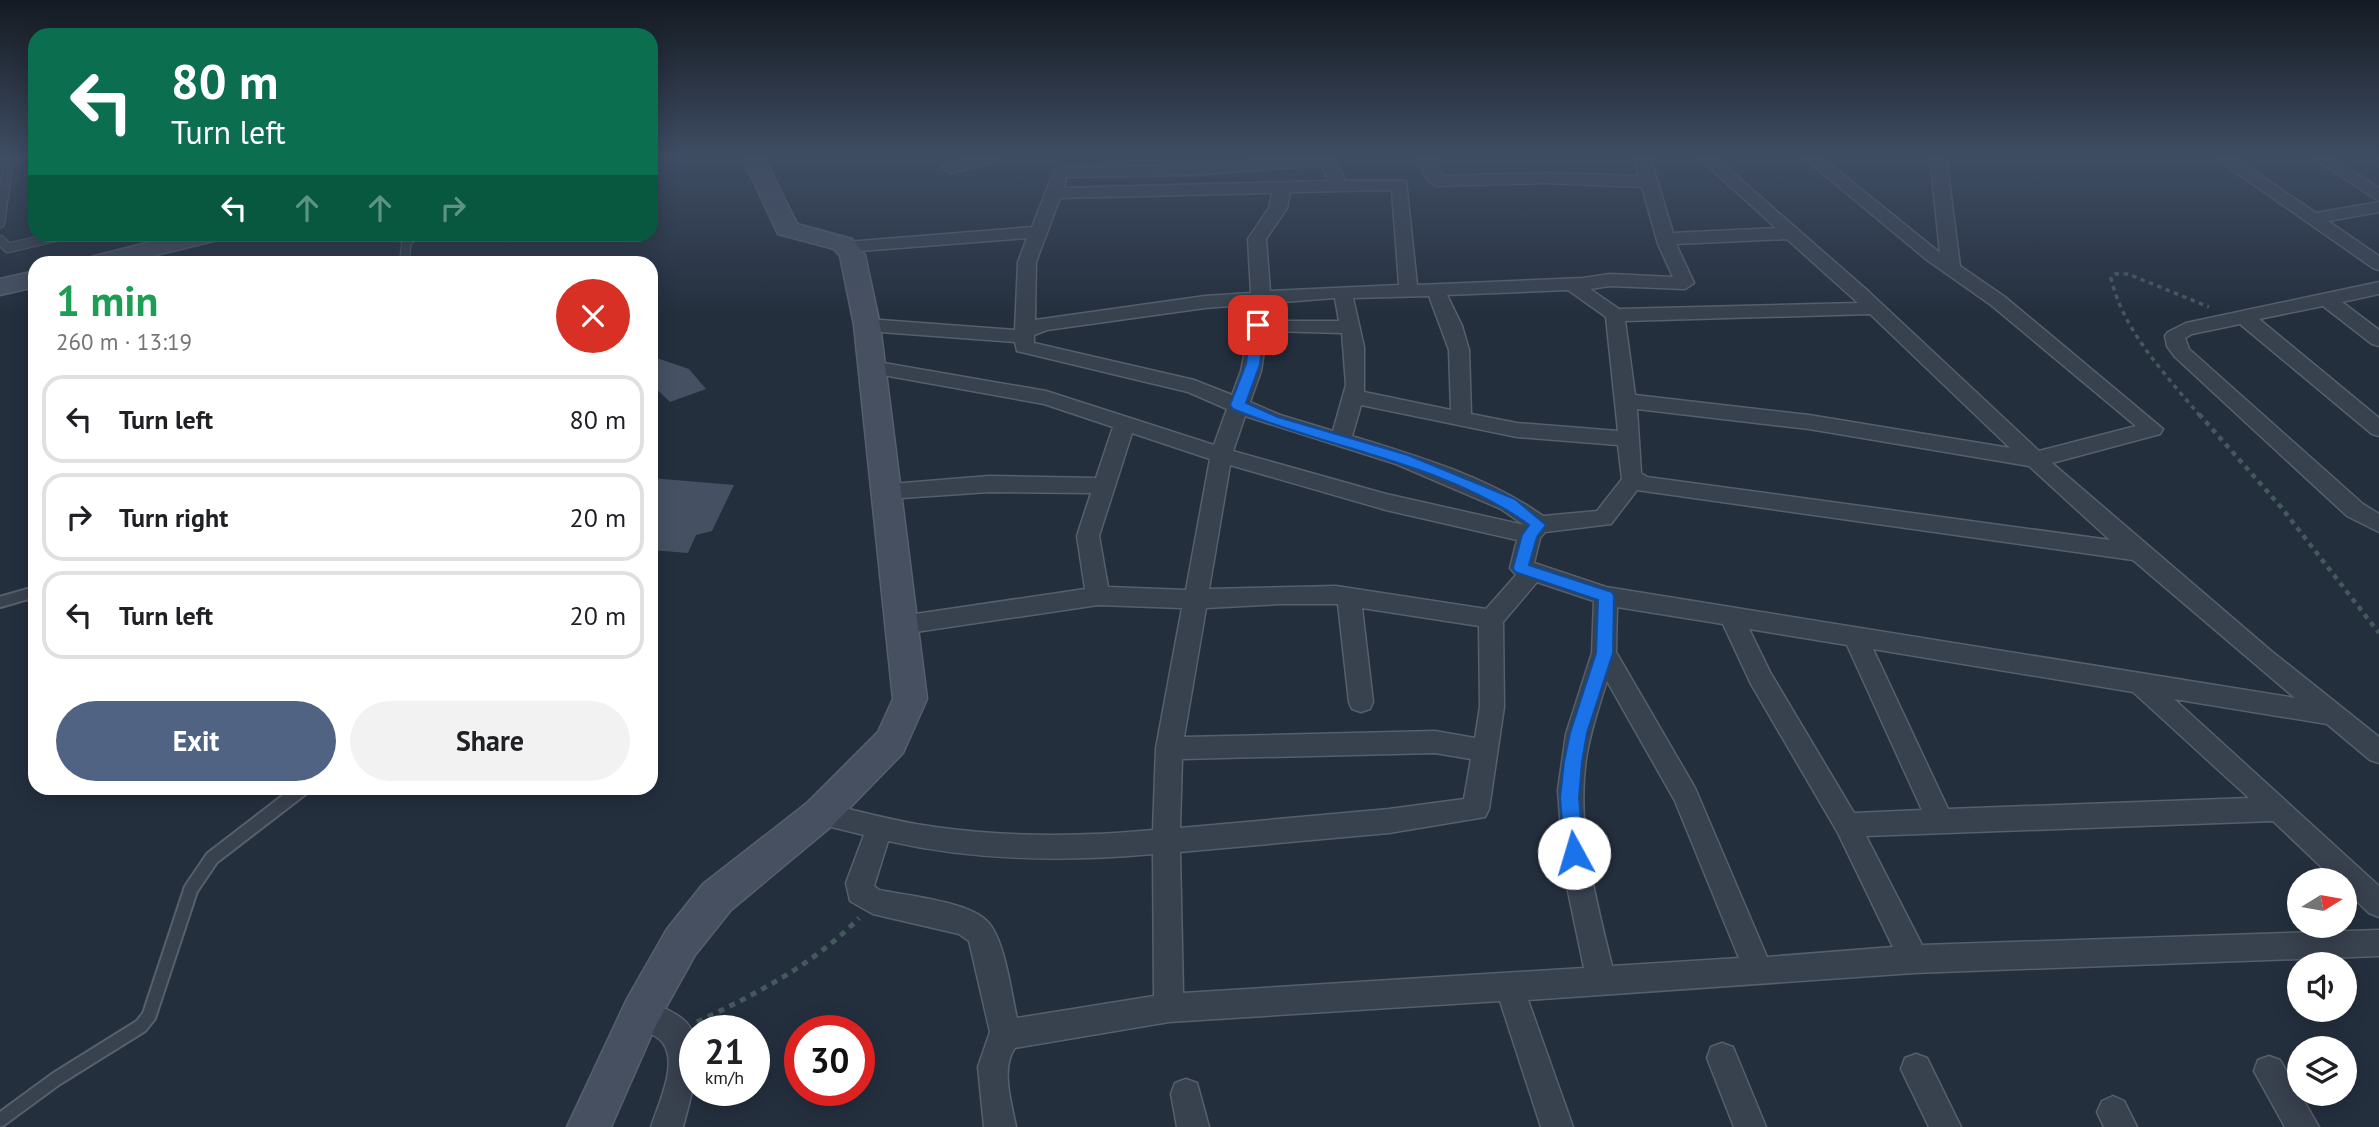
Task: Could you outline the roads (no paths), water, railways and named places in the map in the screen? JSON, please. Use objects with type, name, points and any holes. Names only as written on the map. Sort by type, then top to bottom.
[{"type":"street","points":[[778,210],[787,229],[847,247],[1038,232]]},
{"type":"street","points":[[1047,210],[1027,262],[1024,346],[1194,387],[1273,420],[1403,459],[1509,503],[1534,530]]},
{"type":"street","points":[[1261,298],[1257,239],[1277,210]]},
{"type":"street","points":[[1401,210],[1409,291]]},
{"type":"street","points":[[867,325],[1025,335],[1057,322],[1205,302],[1343,292],[1583,284],[1610,280],[1685,283],[1666,239],[1658,210]]},
{"type":"street","points":[[1766,210],[2035,460],[2140,552],[2379,752]]},
{"type":"street","points":[[1626,401],[1809,422],[2035,460],[2153,429],[1998,301],[1951,269],[1880,210]]},
{"type":"street","points":[[1944,210],[1951,269]]},
{"type":"street","points":[[2299,210],[2379,264]]},
{"type":"street","points":[[2313,219],[2365,210]]},
{"type":"street","points":[[1666,239],[1792,233]]},
{"type":"street","points":[[124,256],[181,242]]},
{"type":"street","points":[[589,1127],[641,1013],[681,942],[717,897],[820,814],[891,742],[910,699],[867,325],[852,255],[847,247]]},
{"type":"street","points":[[0,287],[28,281]]},
{"type":"street","points":[[1570,283],[1615,315],[1874,308]]},
{"type":"street","points":[[2379,288],[2186,329],[2175,336],[2177,346],[2355,510],[2379,524]]},
{"type":"street","points":[[1435,289],[1452,326],[1458,350],[1461,419]]},
{"type":"street","points":[[1341,440],[1354,397],[1356,370],[1343,292]]},
{"type":"street","points":[[2326,299],[2379,340]]},
{"type":"street","points":[[872,368],[1025,393],[1221,455],[1386,502],[1534,530],[1603,518],[1633,480],[1615,315]]},
{"type":"street","points":[[2243,316],[2379,429]]},
{"type":"street","points":[[1169,1008],[1166,841],[1169,748],[1221,455],[1253,364],[1258,325],[1350,327]]},
{"type":"street","points":[[1354,397],[1538,433],[1628,439]]},
{"type":"street","points":[[1098,596],[1088,536],[1125,423]]},
{"type":"street","points":[[1633,480],[1641,484],[2140,552]]},
{"type":"street","points":[[887,491],[989,484],[1104,485]]},
{"type":"street","points":[[1534,530],[1521,568],[1606,596],[2333,715]]},
{"type":"street","points":[[820,814],[933,839],[1017,847],[1100,847],[1388,821],[1476,809],[1492,707],[1491,619],[1533,572]]},
{"type":"street","points":[[902,625],[1098,596],[1196,599],[1280,595],[1349,597],[1491,619]]},
{"type":"street","points":[[1601,981],[1577,872],[1570,798],[1578,733],[1604,653],[1606,596]]},
{"type":"street","points":[[1349,597],[1361,702]]},
{"type":"street","points":[[1731,617],[1760,677],[1847,825],[1914,959]]},
{"type":"street","points":[[1855,637],[1941,822]]},
{"type":"street","points":[[1604,653],[1686,796],[1759,971]]},
{"type":"street","points":[[2139,683],[2280,808],[2379,904]]},
{"type":"street","points":[[1169,748],[1436,742],[1486,751]]},
{"type":"street","points":[[1847,825],[2280,808]]},
{"type":"street","points":[[880,827],[860,883],[860,892],[873,901],[967,922],[979,932],[986,946],[1006,1034]]},
{"type":"street","points":[[1000,1127],[992,1059],[998,1043],[1006,1034],[1169,1008],[1914,959],[2379,943]]},
{"type":"street","points":[[1509,986],[1557,1127]]},
{"type":"street","points":[[641,1013],[676,1033],[685,1061],[667,1127]]},
{"type":"street","points":[[1722,1058],[1750,1127]]},
{"type":"street","points":[[1916,1069],[1945,1127]]},
{"type":"street","points":[[2269,1071],[2303,1127]]},
{"type":"street","points":[[1186,1094],[1193,1127]]},
{"type":"lane","points":[[0,240],[8,248],[28,241]]},
{"type":"lane","points":[[0,602],[28,594]]},
{"type":"lane","points":[[0,1119],[56,1079],[141,1026],[149,1016],[191,889],[201,870],[212,858],[294,795]]}]
